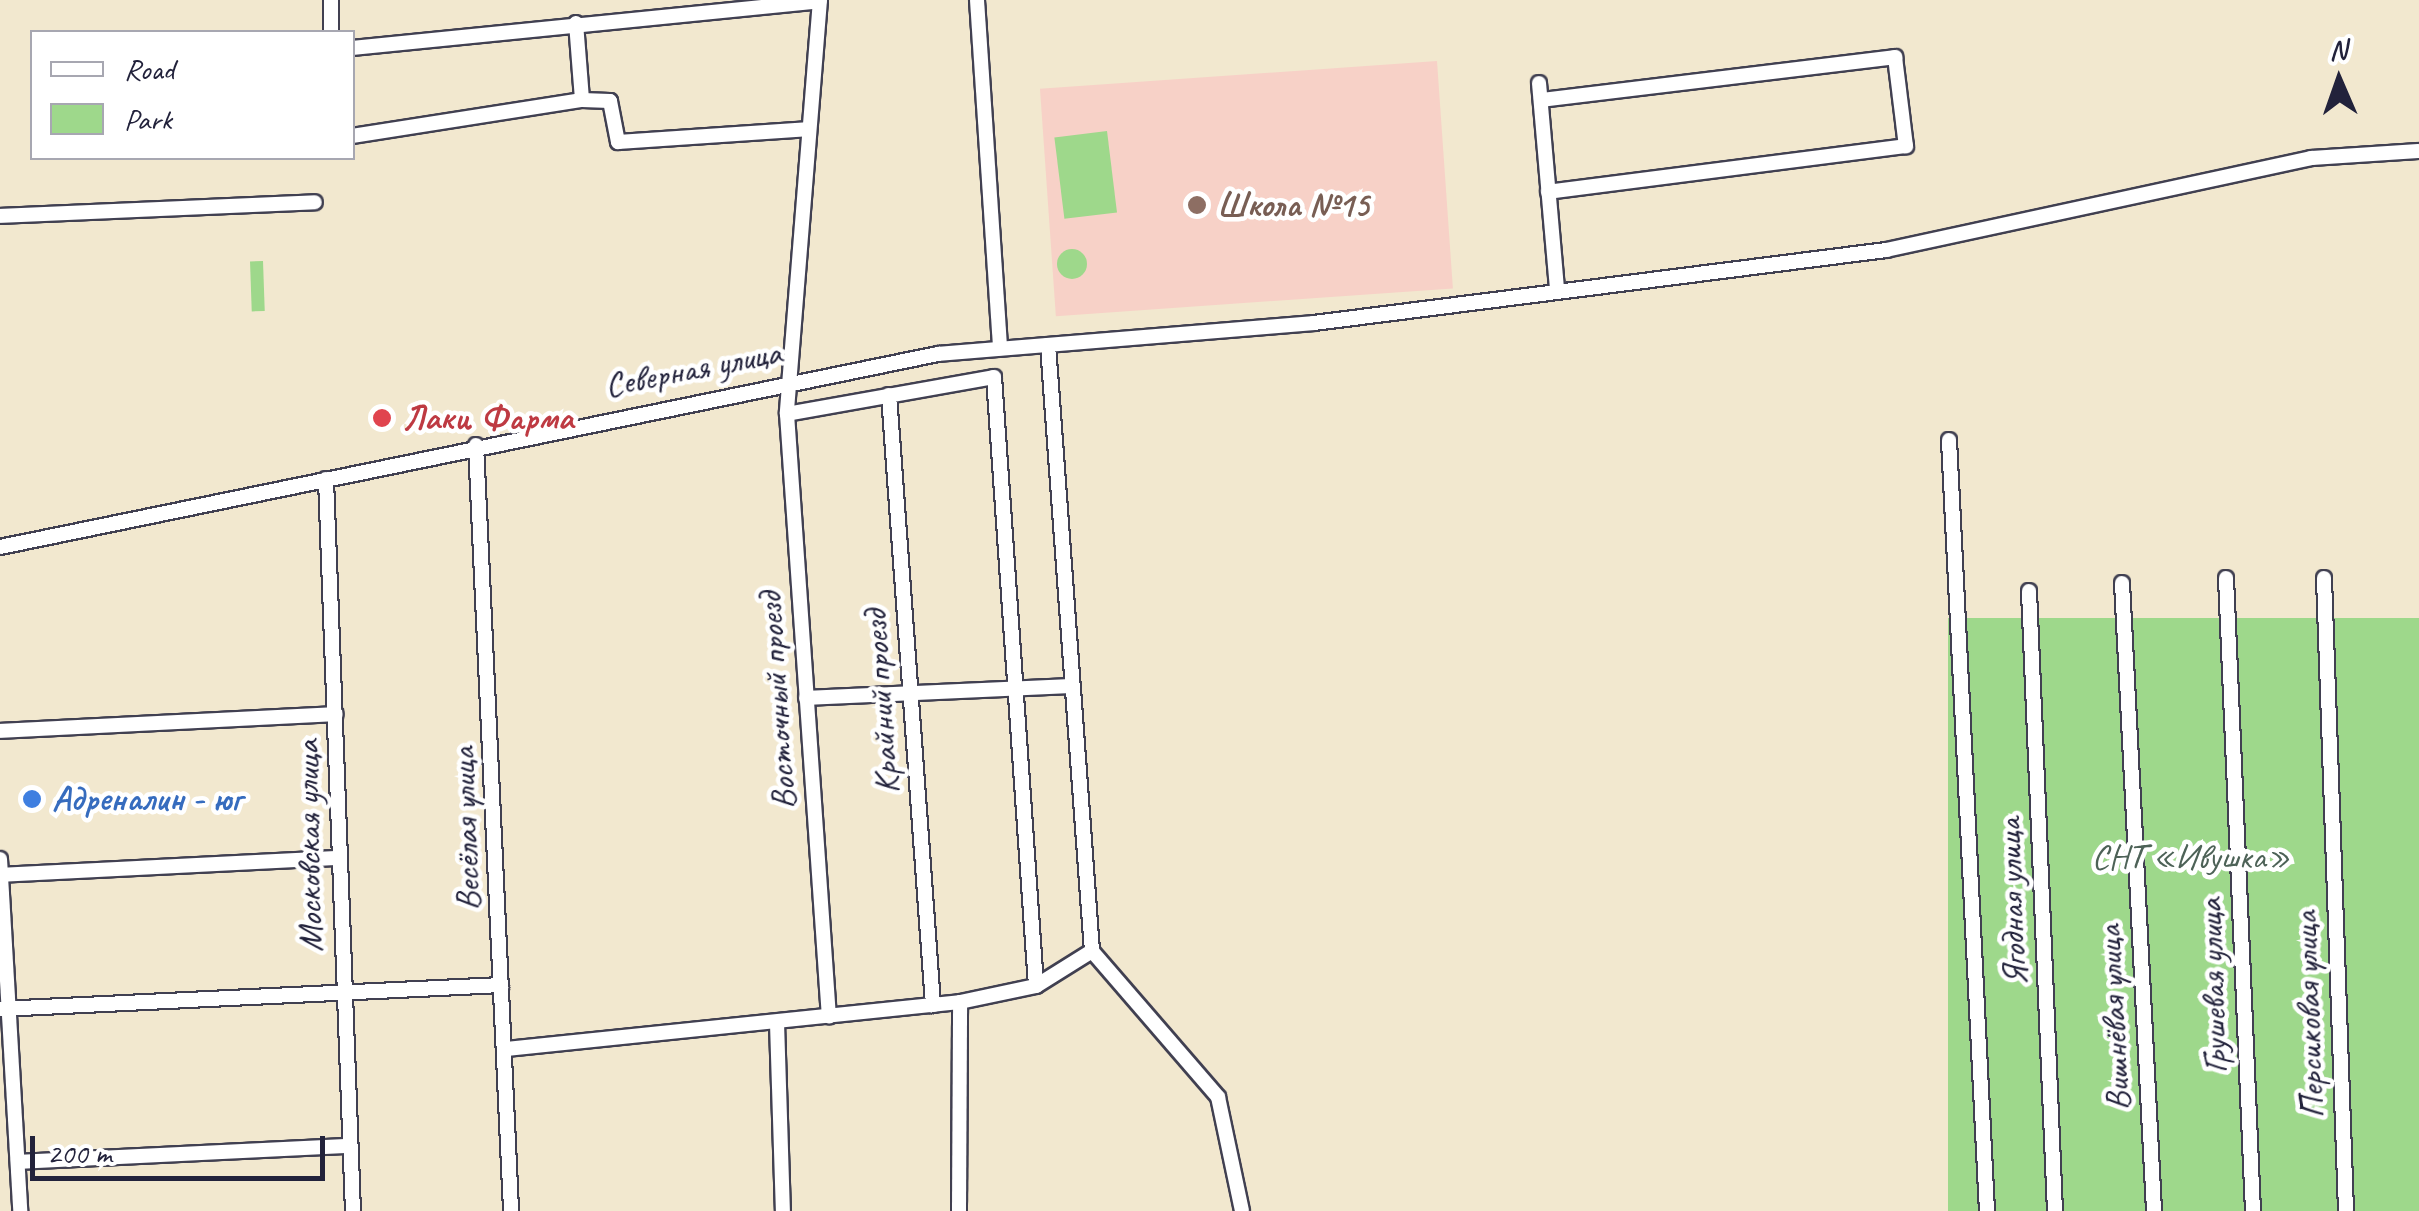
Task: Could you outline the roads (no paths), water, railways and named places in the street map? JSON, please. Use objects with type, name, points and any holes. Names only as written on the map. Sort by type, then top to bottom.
[{"type":"street","points":[[331,0],[331,30]]},
{"type":"street","points":[[355,48],[820,0]]},
{"type":"street","name":"Восточный проезд","points":[[820,0],[787,414],[830,1017]]},
{"type":"street","points":[[977,0],[1000,348]]},
{"type":"street","points":[[576,23],[582,100]]},
{"type":"street","points":[[1541,100],[1895,57],[1906,146],[1548,192]]},
{"type":"street","points":[[1539,82],[1557,290]]},
{"type":"street","points":[[355,136],[582,100],[610,101],[612,137],[625,143],[807,129]]},
{"type":"street","name":"Северная улица","points":[[0,547],[787,380],[1000,348],[1271,326],[1886,250],[2311,158],[2419,151]]},
{"type":"street","points":[[0,216],[315,202]]},
{"type":"street","points":[[1048,344],[1092,951],[1218,1097],[1242,1211]]},
{"type":"street","points":[[787,414],[994,378],[1036,986]]},
{"type":"street","name":"Крайний проезд","points":[[889,395],[933,1005]]},
{"type":"street","points":[[1949,440],[1987,1211]]},
{"type":"street","name":"Весёлая улица","points":[[476,445],[511,1211]]},
{"type":"street","name":"Московская улица","points":[[326,479],[353,1211]]},
{"type":"street","name":"Грушевая улица","points":[[2226,578],[2253,1211]]},
{"type":"street","name":"Персиковая улица","points":[[2324,578],[2346,1211]]},
{"type":"street","name":"Вишнёвая улица","points":[[2122,583],[2154,1211]]},
{"type":"street","name":"Ягодная улица","points":[[2029,591],[2055,1211]]},
{"type":"street","points":[[806,698],[1014,683],[1070,686]]},
{"type":"street","points":[[0,731],[336,714]]},
{"type":"street","points":[[1,875],[339,858]]},
{"type":"street","points":[[0,859],[4,1010],[20,1211]]},
{"type":"street","points":[[506,1049],[777,1024],[960,1002],[1036,986],[1092,951]]},
{"type":"street","points":[[4,1010],[502,985]]},
{"type":"street","points":[[959,1211],[960,1002]]},
{"type":"street","points":[[777,1024],[783,1211]]},
{"type":"street","points":[[18,1162],[349,1146]]},
{"type":"place","name":"Школа №15","points":[[1197,205]]},
{"type":"place","name":"Лаки Фарма","points":[[382,418]]},
{"type":"place","name":"Адреналин - юг","points":[[32,799]]},
{"type":"park label","name":"СНТ «Ивушка»","points":[[2191,857]]}]
